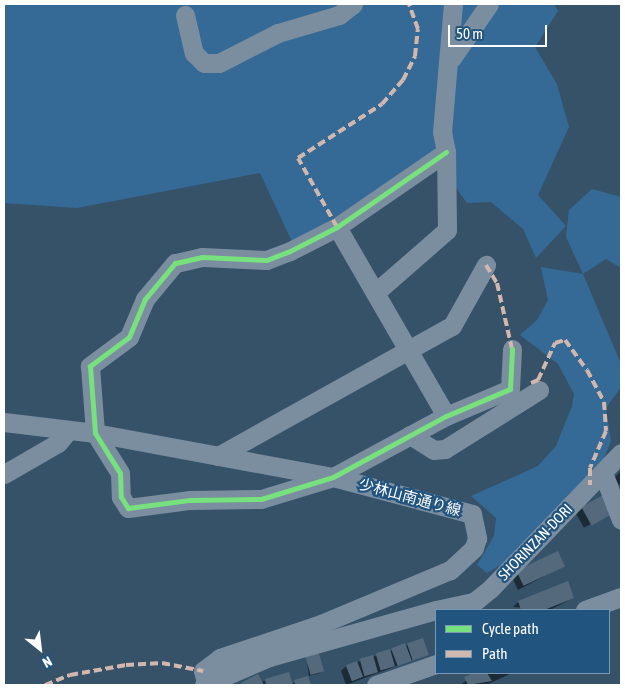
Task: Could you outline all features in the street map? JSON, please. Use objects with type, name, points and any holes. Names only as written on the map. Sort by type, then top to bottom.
[{"type":"street","points":[[185,16],[194,53],[204,63],[219,63],[278,33],[338,15],[353,4]]},
{"type":"street","points":[[376,292],[447,230],[446,152],[442,132],[450,62],[453,4]]},
{"type":"street","points":[[450,62],[489,4]]},
{"type":"street","points":[[446,152],[337,227],[267,260],[202,257],[176,263],[144,299],[129,337],[90,366],[95,434],[120,473],[121,497],[128,508],[190,500],[261,499],[333,477],[446,416],[510,389],[512,349]]},
{"type":"street","points":[[337,227],[446,416]]},
{"type":"street","points":[[218,456],[452,326],[486,265]]},
{"type":"street","points":[[410,435],[434,450],[445,448],[539,390]]},
{"type":"street","name":"少林山南通り線","points":[[4,422],[95,434],[333,477],[465,510],[476,522],[474,548],[435,576],[321,624],[220,658],[203,671],[206,685]]},
{"type":"street","points":[[4,474],[58,444],[69,430]]},
{"type":"street","name":"SHORINZAN-DORI","points":[[441,609],[474,602],[491,588],[621,453]]},
{"type":"street","points":[[602,473],[621,520]]},
{"type":"street","points":[[588,609],[621,597]]},
{"type":"street","name":"SHORINZAN-DORI","points":[[206,685],[269,657],[435,610]]},
{"type":"street","points":[[376,685],[435,664]]},
{"type":"shaded area","points":[[4,4],[554,4],[558,11],[535,47],[557,84],[569,127],[538,195],[566,226],[536,258],[523,229],[491,202],[467,203],[451,181],[453,143],[293,244],[260,173],[77,208],[4,203]]},
{"type":"shaded area","points":[[592,189],[621,197],[621,268],[606,259],[583,274],[566,237],[569,210]]},
{"type":"shaded area","points":[[541,267],[583,274],[621,364],[621,387],[606,408],[611,441],[604,459],[504,563],[487,573],[477,565],[494,536],[496,518],[471,496],[538,466],[556,446],[572,406],[574,394],[558,364],[520,335],[537,320],[548,300]]},
{"type":"building","points":[[605,494],[615,512],[592,525],[581,507]]},
{"type":"building","points":[[558,551],[565,566],[523,586],[516,570]]},
{"type":"building","points":[[568,581],[574,598],[546,609],[521,609],[518,601]]},
{"type":"building","points":[[423,638],[429,655],[413,661],[407,644]]},
{"type":"building","points":[[405,643],[412,661],[398,666],[391,648]]},
{"type":"building","points":[[390,649],[395,666],[381,670],[376,653]]},
{"type":"building","points":[[318,650],[324,671],[311,675],[305,654]]},
{"type":"building","points":[[373,655],[378,672],[365,676],[360,659]]},
{"type":"building","points":[[357,661],[363,677],[352,681],[346,665]]},
{"type":"building","points":[[289,672],[293,685],[266,685],[265,679]]},
{"type":"building","points":[[258,674],[264,685],[242,685],[241,683]]},
{"type":"building","points":[[472,674],[488,674],[492,681],[468,685],[464,677]]},
{"type":"building","points":[[308,676],[311,685],[295,685],[294,680]]},
{"type":"marked path","points":[[337,227],[298,158],[382,104],[403,80],[415,56],[418,29],[409,4]]},
{"type":"marked path","points":[[486,265],[497,283],[512,349]]},
{"type":"marked path","points":[[531,383],[538,380],[555,343],[565,340],[587,370],[604,402],[606,431],[590,468],[590,485]]},
{"type":"marked path","points":[[45,685],[70,675],[126,665],[162,663],[203,671]]},
{"type":"cycle path","points":[[446,152],[337,227],[290,251],[267,260],[202,257],[175,263],[145,299],[129,337],[90,366],[95,433],[120,473],[121,497],[128,508],[190,500],[261,499],[333,477],[446,416],[510,389],[512,349]]}]
